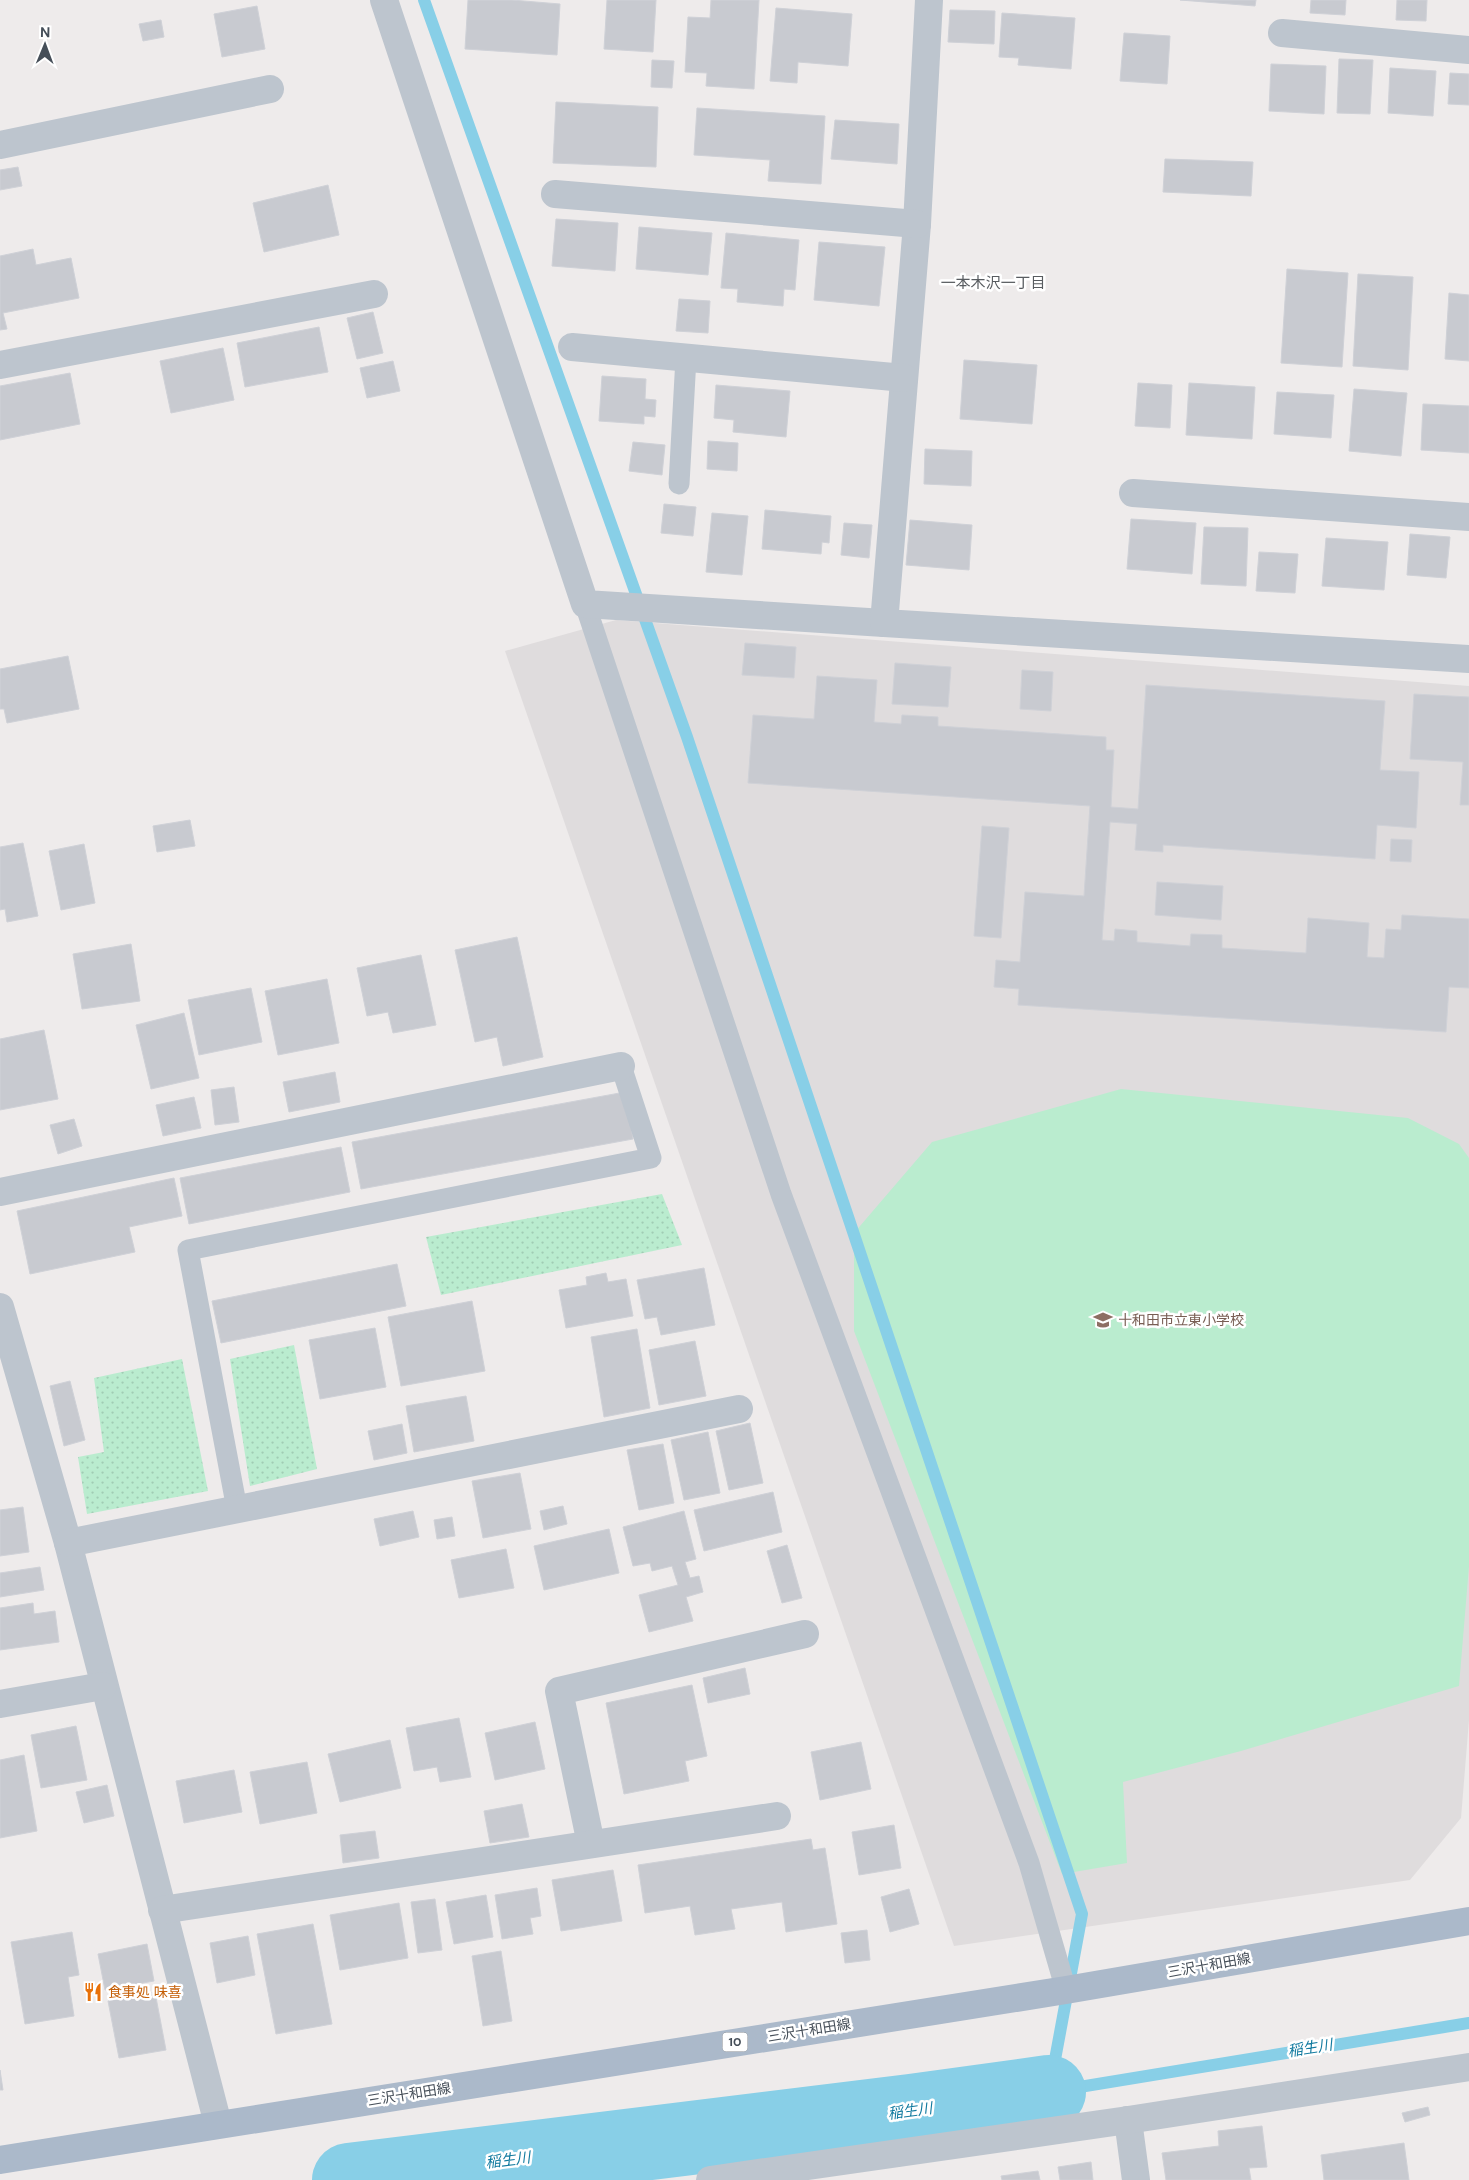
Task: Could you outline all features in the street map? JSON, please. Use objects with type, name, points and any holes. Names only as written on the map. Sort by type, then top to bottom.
[{"type":"main road","name":"三沢十和田線","points":[[0,2160],[1066,1990],[1469,1920]]},
{"type":"street","points":[[384,0],[585,604],[1469,659]]},
{"type":"street","points":[[884,623],[917,224],[929,0]]},
{"type":"street","points":[[1282,33],[1469,50]]},
{"type":"street","points":[[0,145],[270,89]]},
{"type":"street","points":[[555,194],[917,224]]},
{"type":"street","points":[[0,364],[374,294]]},
{"type":"street","points":[[572,347],[904,378]]},
{"type":"street","points":[[1134,493],[1469,517]]},
{"type":"street","points":[[0,1192],[621,1066]]},
{"type":"street","points":[[0,1307],[68,1543],[103,1686],[218,2124]]},
{"type":"street","points":[[68,1543],[739,1409]]},
{"type":"street","points":[[590,1844],[559,1690],[805,1634]]},
{"type":"street","points":[[0,1704],[103,1686]]},
{"type":"street","points":[[162,1910],[777,1816]]},
{"type":"street","points":[[711,2180],[1128,2120],[1469,2067]]},
{"type":"street","points":[[1128,2120],[1136,2180]]},
{"type":"lane","points":[[679,484],[686,358]]},
{"type":"lane","points":[[585,604],[781,1194],[1029,1863],[1066,1990]]},
{"type":"lane","points":[[237,1509],[188,1250],[651,1158],[621,1066]]},
{"type":"shaded area","name":"十和田市立東小学校","points":[[616,620],[1469,686],[1469,1720],[1461,1818],[1410,1880],[954,1946],[505,651]]},
{"type":"green space","points":[[1121,1089],[1408,1118],[1459,1144],[1469,1158],[1469,1566],[1459,1686],[1241,1751],[1123,1782],[1127,1863],[1062,1874],[854,1331],[854,1233],[932,1142]]},
{"type":"green space","points":[[662,1194],[682,1245],[441,1295],[426,1237]]},
{"type":"green space","points":[[294,1345],[317,1469],[250,1486],[230,1359]]},
{"type":"green space","points":[[182,1359],[208,1491],[87,1514],[78,1457],[104,1452],[94,1378]]},
{"type":"building","points":[[468,0],[512,0],[560,4],[557,55],[465,49]]},
{"type":"building","points":[[607,0],[656,0],[653,52],[604,49]]},
{"type":"building","points":[[711,0],[759,0],[754,89],[706,86],[707,73],[685,72],[688,17],[710,18]]},
{"type":"building","points":[[1180,0],[1256,0],[1255,6]]},
{"type":"building","points":[[1311,0],[1346,0],[1345,15],[1310,13]]},
{"type":"building","points":[[1397,0],[1427,0],[1426,21],[1396,20]]},
{"type":"building","points":[[257,6],[265,49],[222,57],[214,14]]},
{"type":"building","points":[[776,8],[852,14],[848,66],[798,62],[797,83],[770,81]]},
{"type":"building","points":[[950,10],[995,11],[994,44],[948,42]]},
{"type":"building","points":[[1002,13],[1075,18],[1071,69],[1018,65],[1019,58],[999,57]]},
{"type":"building","points":[[161,20],[164,37],[143,41],[139,24]]},
{"type":"building","points":[[1124,33],[1170,36],[1167,84],[1120,81]]},
{"type":"building","points":[[1339,59],[1373,60],[1370,114],[1337,113]]},
{"type":"building","points":[[652,60],[674,61],[672,88],[651,87]]},
{"type":"building","points":[[1271,64],[1326,66],[1324,114],[1269,111]]},
{"type":"building","points":[[1390,68],[1436,71],[1433,116],[1388,113]]},
{"type":"building","points":[[1450,73],[1469,74],[1469,105],[1448,104]]},
{"type":"building","points":[[556,102],[658,107],[656,167],[553,163]]},
{"type":"building","points":[[697,108],[825,116],[821,184],[768,181],[770,160],[694,155]]},
{"type":"building","points":[[835,120],[899,124],[897,164],[831,159]]},
{"type":"building","points":[[1165,159],[1253,162],[1251,196],[1163,192]]},
{"type":"building","points":[[18,167],[22,186],[0,190],[0,170]]},
{"type":"building","points":[[328,185],[339,235],[264,252],[253,203]]},
{"type":"building","points":[[556,219],[618,223],[615,271],[552,266]]},
{"type":"building","points":[[639,227],[712,233],[708,275],[636,269]]},
{"type":"building","points":[[726,233],[799,240],[795,290],[784,289],[783,306],[737,302],[738,289],[721,288]]},
{"type":"building","points":[[819,242],[885,247],[879,306],[814,300]]},
{"type":"building","points":[[33,249],[36,265],[71,258],[79,298],[3,313],[7,329],[0,330],[0,256]]},
{"type":"building","points":[[1287,269],[1348,273],[1342,367],[1281,363]]},
{"type":"building","points":[[1358,274],[1413,277],[1408,370],[1353,366]]},
{"type":"building","points":[[1449,293],[1469,295],[1469,361],[1445,359]]},
{"type":"building","points":[[679,299],[710,301],[708,333],[676,331]]},
{"type":"building","points":[[373,312],[383,353],[357,359],[347,318]]},
{"type":"building","points":[[319,327],[328,372],[245,387],[237,343]]},
{"type":"building","points":[[223,348],[234,400],[171,413],[160,361]]},
{"type":"building","points":[[964,360],[1037,365],[1032,424],[960,419]]},
{"type":"building","points":[[393,361],[400,391],[367,398],[360,368]]},
{"type":"building","points":[[70,373],[80,424],[0,440],[0,386]]},
{"type":"building","points":[[602,376],[646,379],[645,399],[656,400],[655,417],[644,416],[644,424],[599,421]]},
{"type":"building","points":[[1138,383],[1172,385],[1170,428],[1135,426]]},
{"type":"building","points":[[1189,383],[1255,387],[1252,439],[1186,435]]},
{"type":"building","points":[[716,385],[790,391],[786,437],[733,432],[734,420],[714,418]]},
{"type":"building","points":[[1354,389],[1407,393],[1401,456],[1349,451]]},
{"type":"building","points":[[1277,392],[1334,395],[1331,438],[1274,434]]},
{"type":"building","points":[[1423,404],[1469,406],[1469,453],[1421,450]]},
{"type":"building","points":[[708,441],[738,443],[737,471],[707,469]]},
{"type":"building","points":[[633,442],[665,445],[662,475],[629,471]]},
{"type":"building","points":[[925,449],[972,451],[971,486],[924,484]]},
{"type":"building","points":[[664,504],[696,507],[693,536],[661,533]]},
{"type":"building","points":[[765,510],[831,516],[829,543],[822,542],[821,554],[762,549]]},
{"type":"building","points":[[712,513],[748,516],[742,575],[706,572]]},
{"type":"building","points":[[1131,519],[1196,523],[1192,574],[1127,569]]},
{"type":"building","points":[[910,520],[972,525],[969,570],[906,565]]},
{"type":"building","points":[[844,523],[872,525],[869,558],[841,555]]},
{"type":"building","points":[[1204,527],[1248,528],[1246,586],[1201,584]]},
{"type":"building","points":[[1410,534],[1450,537],[1446,578],[1407,575]]},
{"type":"building","points":[[1326,538],[1388,542],[1384,590],[1322,586]]},
{"type":"building","points":[[1259,552],[1298,554],[1295,593],[1256,591]]},
{"type":"building","points":[[745,643],[796,647],[794,678],[742,675]]},
{"type":"building","points":[[68,656],[79,709],[7,723],[4,709],[0,709],[0,669]]},
{"type":"building","points":[[895,663],[951,667],[948,707],[892,704]]},
{"type":"building","points":[[1022,670],[1053,672],[1051,711],[1020,709]]},
{"type":"building","points":[[817,676],[877,680],[874,722],[901,724],[902,715],[938,717],[938,726],[1106,737],[1106,750],[1114,750],[1111,807],[1138,809],[1146,685],[1385,701],[1380,770],[1419,772],[1416,828],[1377,825],[1375,859],[1163,845],[1163,852],[1135,850],[1137,824],[1110,822],[1102,940],[1114,941],[1115,929],[1137,931],[1137,942],[1190,946],[1191,934],[1222,935],[1222,948],[1306,953],[1308,918],[1369,923],[1367,957],[1384,958],[1386,929],[1401,930],[1402,915],[1469,919],[1469,988],[1449,987],[1446,1032],[1018,1005],[1019,989],[994,987],[996,960],[1020,962],[1025,892],[1084,896],[1090,806],[748,783],[753,715],[814,719]]},
{"type":"building","points":[[1414,694],[1469,697],[1469,805],[1460,805],[1463,762],[1410,759]]},
{"type":"building","points":[[190,820],[195,846],[157,852],[153,826]]},
{"type":"building","points":[[982,826],[1009,828],[1001,938],[974,936]]},
{"type":"building","points":[[1391,839],[1412,840],[1411,862],[1390,861]]},
{"type":"building","points":[[23,843],[38,916],[7,922],[5,909],[0,910],[0,847]]},
{"type":"building","points":[[84,844],[95,903],[61,910],[49,851]]},
{"type":"building","points":[[1157,882],[1223,886],[1221,920],[1155,915]]},
{"type":"building","points":[[517,937],[543,1057],[503,1066],[497,1037],[475,1042],[455,950]]},
{"type":"building","points":[[131,944],[140,1001],[82,1009],[73,954]]},
{"type":"building","points":[[421,955],[436,1025],[393,1033],[388,1012],[367,1016],[357,968]]},
{"type":"building","points":[[327,979],[339,1043],[278,1055],[265,991]]},
{"type":"building","points":[[251,988],[262,1042],[199,1055],[188,1000]]},
{"type":"building","points":[[184,1013],[199,1078],[151,1089],[136,1025]]},
{"type":"building","points":[[44,1030],[58,1099],[0,1110],[0,1039]]},
{"type":"building","points":[[335,1072],[340,1102],[289,1112],[283,1082]]},
{"type":"building","points":[[234,1087],[239,1122],[215,1125],[211,1090]]},
{"type":"building","points":[[625,1092],[633,1139],[361,1189],[352,1142]]},
{"type":"building","points":[[194,1097],[201,1128],[163,1136],[156,1105]]},
{"type":"building","points":[[74,1119],[82,1146],[58,1154],[50,1125]]},
{"type":"building","points":[[341,1147],[350,1192],[189,1224],[180,1178]]},
{"type":"building","points":[[174,1178],[182,1216],[129,1227],[135,1252],[30,1274],[17,1211]]},
{"type":"building","points":[[397,1264],[406,1306],[221,1343],[212,1301]]},
{"type":"building","points":[[704,1268],[715,1325],[661,1335],[657,1317],[645,1319],[637,1280]]},
{"type":"building","points":[[606,1273],[608,1282],[626,1279],[633,1316],[566,1328],[559,1290],[587,1285],[586,1277]]},
{"type":"building","points":[[472,1301],[485,1371],[401,1386],[388,1317]]},
{"type":"building","points":[[375,1328],[386,1387],[320,1399],[309,1340]]},
{"type":"building","points":[[637,1329],[650,1408],[604,1417],[591,1337]]},
{"type":"building","points":[[695,1341],[706,1396],[659,1405],[649,1350]]},
{"type":"building","points":[[70,1381],[85,1440],[64,1446],[50,1386]]},
{"type":"building","points":[[466,1396],[474,1441],[414,1452],[406,1406]]},
{"type":"building","points":[[750,1423],[763,1483],[729,1490],[716,1431]]},
{"type":"building","points":[[402,1424],[407,1453],[374,1460],[368,1431]]},
{"type":"building","points":[[708,1432],[720,1493],[684,1500],[671,1440]]},
{"type":"building","points":[[663,1444],[674,1503],[639,1510],[627,1450]]},
{"type":"building","points":[[520,1473],[531,1529],[483,1538],[472,1481]]},
{"type":"building","points":[[773,1492],[782,1532],[704,1551],[694,1510]]},
{"type":"building","points":[[563,1506],[567,1524],[544,1530],[540,1511]]},
{"type":"building","points":[[23,1507],[29,1552],[0,1556],[0,1510]]},
{"type":"building","points":[[413,1511],[419,1537],[380,1546],[374,1519]]},
{"type":"building","points":[[684,1511],[696,1559],[685,1562],[690,1578],[699,1576],[703,1592],[686,1597],[693,1621],[649,1632],[639,1595],[678,1585],[672,1566],[652,1571],[650,1563],[633,1566],[623,1527]]},
{"type":"building","points":[[452,1517],[455,1536],[437,1539],[434,1520]]},
{"type":"building","points":[[609,1529],[619,1573],[544,1590],[534,1546]]},
{"type":"building","points":[[787,1545],[802,1598],[782,1603],[767,1551]]},
{"type":"building","points":[[506,1549],[514,1588],[459,1598],[451,1560]]},
{"type":"building","points":[[40,1567],[44,1590],[0,1597],[0,1573]]},
{"type":"building","points":[[33,1603],[34,1614],[55,1611],[59,1642],[0,1650],[0,1608]]},
{"type":"building","points":[[745,1668],[750,1694],[708,1703],[703,1678]]},
{"type":"building","points":[[692,1685],[707,1756],[685,1761],[689,1781],[624,1794],[606,1703]]},
{"type":"building","points":[[459,1718],[471,1777],[440,1782],[437,1767],[414,1771],[406,1728]]},
{"type":"building","points":[[535,1722],[545,1769],[495,1780],[485,1733]]},
{"type":"building","points":[[76,1726],[87,1780],[41,1788],[31,1735]]},
{"type":"building","points":[[390,1740],[401,1788],[340,1802],[328,1754]]},
{"type":"building","points":[[861,1742],[871,1789],[820,1800],[811,1752]]},
{"type":"building","points":[[24,1755],[37,1831],[0,1838],[0,1760]]},
{"type":"building","points":[[307,1762],[317,1813],[260,1824],[250,1772]]},
{"type":"building","points":[[234,1770],[242,1812],[184,1823],[176,1781]]},
{"type":"building","points":[[107,1785],[114,1816],[84,1823],[76,1792]]},
{"type":"building","points":[[522,1804],[529,1837],[490,1843],[484,1811]]},
{"type":"building","points":[[894,1825],[901,1868],[859,1875],[852,1832]]},
{"type":"building","points":[[375,1831],[379,1858],[343,1863],[340,1835]]},
{"type":"building","points":[[811,1839],[813,1850],[825,1848],[837,1924],[786,1932],[782,1902],[731,1909],[735,1929],[695,1935],[690,1906],[645,1913],[638,1865]]},
{"type":"building","points":[[613,1870],[622,1921],[561,1931],[552,1880]]},
{"type":"building","points":[[537,1888],[541,1916],[530,1918],[533,1934],[502,1939],[495,1895]]},
{"type":"building","points":[[909,1889],[919,1924],[890,1932],[881,1897]]},
{"type":"building","points":[[486,1895],[493,1937],[454,1944],[446,1902]]},
{"type":"building","points":[[435,1899],[442,1950],[418,1953],[411,1902]]},
{"type":"building","points":[[399,1903],[408,1958],[340,1970],[330,1915]]},
{"type":"building","points":[[313,1924],[332,2024],[276,2034],[257,1934]]},
{"type":"building","points":[[867,1930],[870,1960],[845,1963],[841,1933]]},
{"type":"building","points":[[72,1932],[79,1975],[68,1977],[74,2016],[25,2024],[11,1942]]},
{"type":"building","points":[[248,1936],[255,1975],[217,1983],[210,1943]]},
{"type":"building","points":[[147,1944],[154,1981],[105,1990],[98,1954]]},
{"type":"building","points":[[501,1951],[512,2021],[483,2026],[472,1956]]},
{"type":"building","points":[[155,1992],[166,2050],[119,2058],[108,2001]]},
{"type":"building","points":[[0,2070],[3,2090],[0,2090]]},
{"type":"building","points":[[1428,2107],[1430,2115],[1405,2122],[1402,2113]]},
{"type":"building","points":[[1262,2126],[1267,2167],[1249,2168],[1251,2180],[1166,2180],[1162,2153],[1219,2146],[1218,2131]]},
{"type":"building","points":[[1404,2143],[1409,2180],[1324,2180],[1321,2155]]},
{"type":"building","points":[[1091,2162],[1093,2180],[1060,2180],[1058,2167]]},
{"type":"building","points":[[1038,2171],[1040,2180],[1002,2180],[1001,2176]]},
{"type":"waterway","points":[[424,0],[687,737],[1082,1914],[1049,2092],[1469,2023]]},
{"type":"waterway","name":"稲生川","points":[[349,2180],[911,2111],[1049,2092]]},
{"type":"place","name":"十和田市立東小学校","points":[[1103,1320]]},
{"type":"place","name":"食事処 味喜","points":[[93,1992]]},
{"type":"district","name":"一本木沢一丁目","points":[[993,283]]}]
